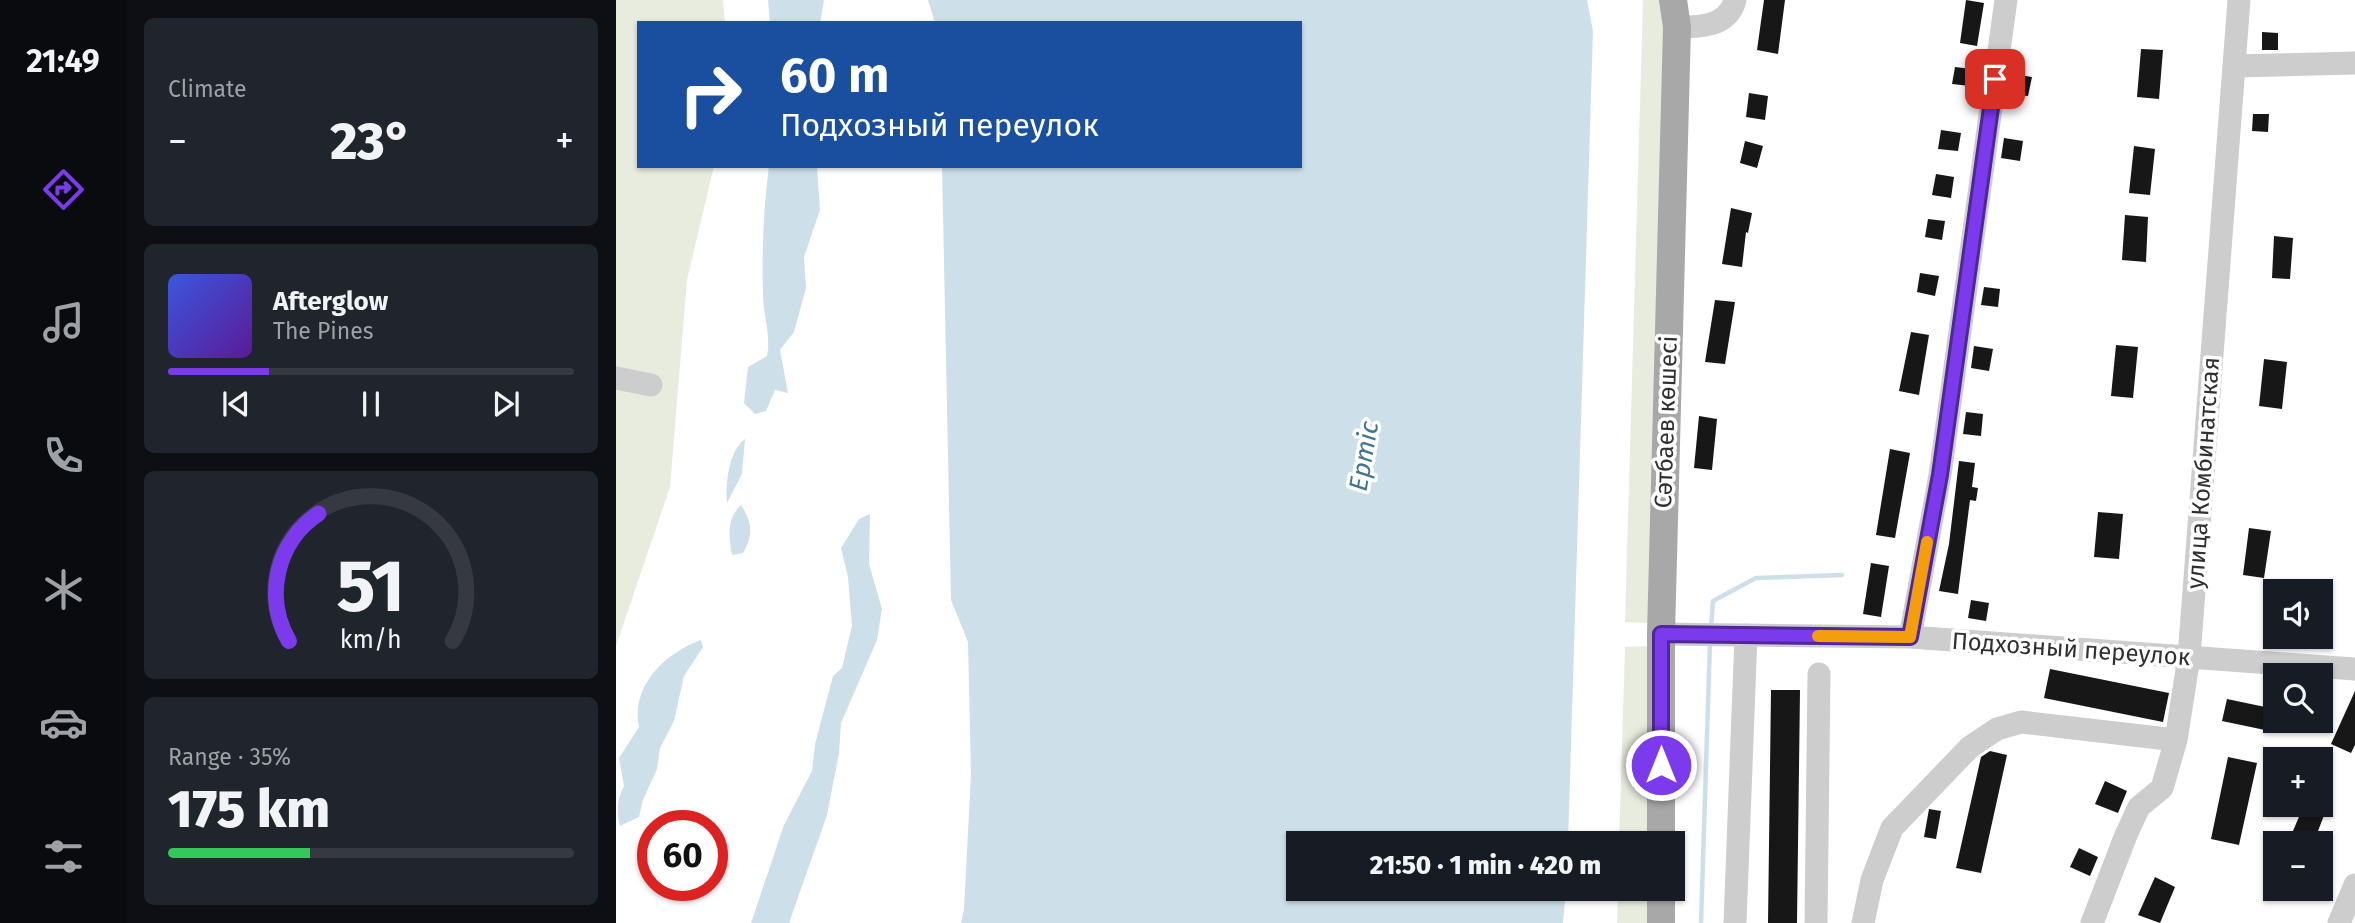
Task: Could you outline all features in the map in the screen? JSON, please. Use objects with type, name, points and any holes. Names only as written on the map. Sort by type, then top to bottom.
[{"type":"main road","name":"Сәтбаев көшесі","points":[[1661,831],[1661,634],[1675,14]]},
{"type":"main road","points":[[1661,901],[1661,923]]},
{"type":"street","points":[[1675,14],[1706,27],[1723,19],[1733,9],[1735,0]]},
{"type":"street","points":[[1910,637],[1940,475],[2006,0]]},
{"type":"street","name":"улица Комбинатская","points":[[2092,923],[2139,807],[2162,788],[2176,740],[2189,657],[2239,0]]},
{"type":"street","points":[[2234,66],[2355,63]]},
{"type":"street","points":[[616,378],[651,385]]},
{"type":"street","name":"Подхозный переулок","points":[[1661,634],[1910,637],[2355,670]]},
{"type":"street","points":[[1735,923],[1746,635]]},
{"type":"street","points":[[1816,923],[1819,674]]},
{"type":"street","points":[[1863,923],[1872,880],[1892,828],[1970,747],[1997,729],[2021,722],[2176,740]]},
{"type":"street","points":[[2339,923],[2355,885]]},
{"type":"shaded area","points":[[616,0],[723,0],[725,21],[637,21],[637,168],[714,168],[687,280],[670,487],[616,646]]},
{"type":"shaded area","points":[[1643,0],[1666,0],[1648,623],[1625,622]]},
{"type":"shaded area","points":[[1651,646],[1651,831],[1619,831],[1625,647]]},
{"type":"shaded area","points":[[1618,901],[1651,901],[1651,923],[1617,923]]},
{"type":"water","points":[[768,0],[824,0],[820,21],[770,21]]},
{"type":"water","name":"Ертіс","points":[[928,0],[1587,0],[1593,31],[1568,831],[1286,831],[1286,901],[1565,901],[1563,923],[961,923],[971,775],[968,642],[951,600],[942,168],[1302,168],[1302,21],[934,21]]},
{"type":"water","points":[[769,168],[817,168],[820,210],[804,257],[806,288],[794,332],[780,350],[788,393],[775,390],[766,411],[755,414],[744,403],[748,367],[767,356],[768,349],[763,297],[764,215]]},
{"type":"water","points":[[745,439],[742,474],[727,503],[732,459]]},
{"type":"water","points":[[741,505],[748,517],[750,534],[743,553],[732,555],[731,522]]},
{"type":"water","points":[[870,514],[869,564],[882,609],[877,640],[841,723],[839,753],[827,815],[789,923],[751,923],[784,825],[812,771],[815,744],[833,676],[842,668],[852,626],[848,577],[841,548],[859,519]]},
{"type":"water","points":[[701,640],[703,647],[684,676],[674,721],[660,748],[657,769],[641,810],[637,810],[637,818],[620,826],[618,806],[624,786],[619,758],[639,727],[640,699],[645,685],[663,663]]},
{"type":"building","points":[[1764,0],[1785,0],[1778,54],[1757,50]]},
{"type":"building","points":[[1966,0],[1984,3],[1977,46],[1960,43]]},
{"type":"building","points":[[2262,32],[2278,33],[2278,50],[2262,50]]},
{"type":"building","points":[[2141,49],[2163,50],[2159,99],[2137,97]]},
{"type":"building","points":[[1955,67],[1972,69],[1970,86],[1952,84]]},
{"type":"building","points":[[2013,74],[2032,77],[2028,96],[2010,94]]},
{"type":"building","points":[[1749,93],[1768,96],[1765,120],[1746,117]]},
{"type":"building","points":[[2253,114],[2269,114],[2268,132],[2252,131]]},
{"type":"building","points":[[1941,130],[1961,133],[1958,151],[1938,149]]},
{"type":"building","points":[[2004,138],[2023,141],[2020,161],[2001,158]]},
{"type":"building","points":[[1745,141],[1763,146],[1757,168],[1740,163]]},
{"type":"building","points":[[2134,146],[2155,149],[2150,195],[2129,193]]},
{"type":"building","points":[[1936,174],[1954,177],[1951,198],[1932,195]]},
{"type":"building","points":[[1731,208],[1752,213],[1748,233],[1746,232],[1742,267],[1722,264]]},
{"type":"building","points":[[2125,215],[2148,217],[2146,262],[2122,260]]},
{"type":"building","points":[[1928,219],[1945,221],[1942,240],[1925,237]]},
{"type":"building","points":[[2274,236],[2293,238],[2290,279],[2272,278]]},
{"type":"building","points":[[1920,273],[1939,276],[1935,296],[1917,292]]},
{"type":"building","points":[[1984,287],[2000,289],[1998,307],[1981,305]]},
{"type":"building","points":[[1715,300],[1735,302],[1725,364],[1705,362]]},
{"type":"building","points":[[1911,332],[1929,335],[1919,395],[1899,391]]},
{"type":"building","points":[[2116,345],[2138,347],[2133,398],[2111,396]]},
{"type":"building","points":[[1974,346],[1993,349],[1989,371],[1971,368]]},
{"type":"building","points":[[2264,359],[2287,362],[2282,409],[2259,406]]},
{"type":"building","points":[[1966,412],[1983,414],[1981,436],[1963,434]]},
{"type":"building","points":[[1699,416],[1717,419],[1712,470],[1694,468]]},
{"type":"building","points":[[1890,449],[1910,453],[1895,538],[1876,535]]},
{"type":"building","points":[[1959,461],[1975,463],[1972,487],[1978,488],[1976,501],[1970,500],[1958,594],[1939,591],[1949,544]]},
{"type":"building","points":[[2098,512],[2123,514],[2119,559],[2094,557]]},
{"type":"building","points":[[2249,528],[2271,531],[2264,578],[2243,575]]},
{"type":"building","points":[[1871,563],[1889,566],[1881,617],[1863,614]]},
{"type":"building","points":[[1971,600],[1989,603],[1986,621],[1968,618]]},
{"type":"building","points":[[2050,669],[2169,693],[2163,722],[2044,698]]},
{"type":"building","points":[[1771,690],[1800,690],[1797,923],[1768,923]]},
{"type":"building","points":[[2355,691],[2355,745],[2351,753],[2331,744]]},
{"type":"building","points":[[2227,699],[2263,707],[2263,730],[2222,721]]},
{"type":"building","points":[[1990,751],[2007,755],[1981,873],[1956,868],[1981,757]]},
{"type":"building","points":[[2228,757],[2257,763],[2239,845],[2211,839]]},
{"type":"building","points":[[2105,781],[2127,791],[2118,813],[2095,804]]},
{"type":"building","points":[[1929,809],[1941,811],[1936,839],[1924,837]]},
{"type":"building","points":[[2299,817],[2323,817],[2318,831],[2293,831]]},
{"type":"building","points":[[2079,848],[2098,857],[2090,876],[2070,867]]},
{"type":"building","points":[[2155,877],[2175,887],[2160,923],[2138,915]]},
{"type":"waterway","points":[[1711,628],[1713,601],[1756,578],[1842,575]]},
{"type":"waterway","points":[[1701,923],[1710,641]]},
{"type":"slow traffic","points":[[1818,636],[1910,637],[1927,542]]},
{"type":"route","points":[[1661,765],[1661,634],[1910,637],[1940,475],[1995,79]]}]
